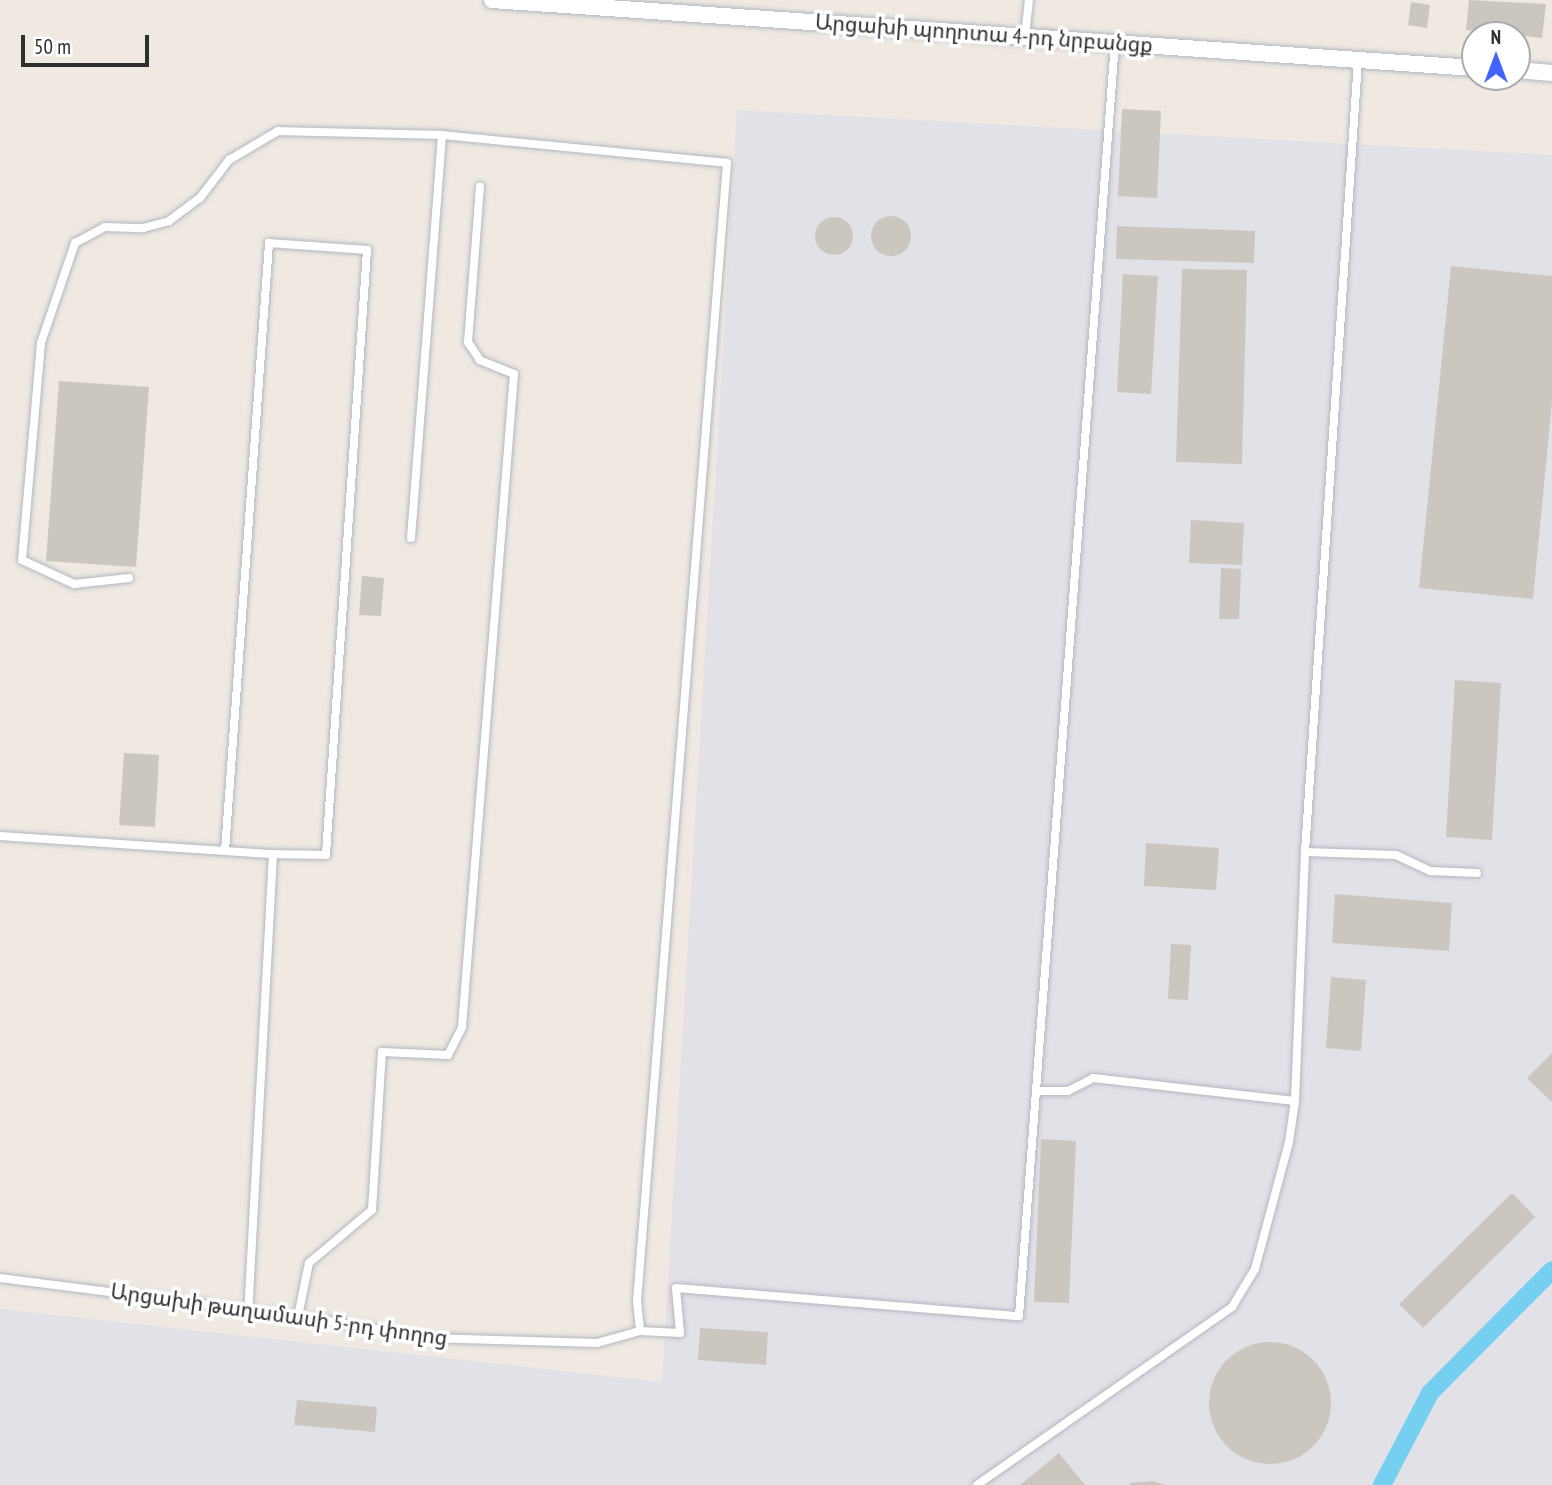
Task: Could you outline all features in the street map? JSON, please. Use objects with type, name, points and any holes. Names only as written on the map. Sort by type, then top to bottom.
[{"type":"street","name":"Արցախի պողոտա 4-րդ նրբանցք","points":[[492,0],[627,5],[1025,37],[1461,67]]},
{"type":"street","points":[[1531,71],[1552,73]]},
{"type":"lane","points":[[1025,37],[1029,0]]},
{"type":"lane","points":[[1115,43],[1036,1091],[1068,1091],[1093,1078],[1295,1101]]},
{"type":"lane","points":[[976,1485],[1232,1307],[1255,1269],[1289,1142],[1295,1101],[1305,852],[1358,60]]},
{"type":"lane","points":[[129,578],[75,584],[22,560],[41,343],[75,243],[105,227],[143,228],[169,222],[200,198],[229,160],[278,131],[442,135],[727,163],[637,1301],[640,1331]]},
{"type":"lane","points":[[411,538],[442,135]]},
{"type":"lane","points":[[298,1316],[309,1263],[372,1210],[382,1052],[448,1055],[463,1027],[514,374],[481,360],[468,341],[481,186]]},
{"type":"lane","points":[[0,836],[225,851],[273,854],[326,855],[367,250],[269,243],[225,851]]},
{"type":"lane","points":[[1305,852],[1396,855],[1430,871],[1477,873]]},
{"type":"lane","points":[[248,1311],[273,854]]},
{"type":"lane","name":"Արցախի թաղամասի 5-րդ փողոց","points":[[0,1278],[298,1316],[428,1338],[597,1343],[640,1331],[680,1333],[676,1288],[1019,1316],[1036,1091]]},
{"type":"shaded area","points":[[737,110],[1552,155],[1552,1485],[0,1485],[0,1309],[662,1382]]},
{"type":"building","points":[[1469,0],[1546,4],[1542,38],[1531,37],[1531,21],[1467,21]]},
{"type":"building","points":[[1411,2],[1430,5],[1427,28],[1408,25]]},
{"type":"building","points":[[1122,109],[1161,111],[1157,198],[1118,196]]},
{"type":"building","points":[[891,216],[905,222],[911,236],[905,250],[891,256],[877,250],[871,236],[877,222]]},
{"type":"building","points":[[834,217],[847,223],[853,236],[847,249],[834,255],[821,249],[815,236],[821,223]]},
{"type":"building","points":[[1117,226],[1255,231],[1254,263],[1116,259]]},
{"type":"building","points":[[1451,266],[1552,276],[1552,402],[1533,599],[1419,588]]},
{"type":"building","points":[[1182,269],[1247,270],[1242,464],[1176,462]]},
{"type":"building","points":[[1123,274],[1158,276],[1151,394],[1117,392]]},
{"type":"building","points":[[59,381],[149,387],[136,567],[46,561]]},
{"type":"building","points":[[1191,520],[1244,523],[1242,565],[1189,563]]},
{"type":"building","points":[[1221,568],[1241,569],[1239,619],[1219,619]]},
{"type":"building","points":[[362,576],[384,578],[381,616],[359,615]]},
{"type":"building","points":[[1455,680],[1501,683],[1492,840],[1446,837]]},
{"type":"building","points":[[124,753],[159,755],[155,827],[119,825]]},
{"type":"building","points":[[1146,843],[1219,848],[1216,890],[1144,886]]},
{"type":"building","points":[[1335,894],[1452,903],[1449,951],[1332,943]]},
{"type":"building","points":[[1171,944],[1191,945],[1188,1000],[1168,999]]},
{"type":"building","points":[[1331,977],[1366,980],[1361,1051],[1326,1048]]},
{"type":"building","points":[[1552,1053],[1552,1102],[1527,1078]]},
{"type":"building","points":[[1041,1139],[1076,1141],[1069,1303],[1034,1302]]},
{"type":"building","points":[[1512,1193],[1535,1217],[1423,1328],[1399,1304]]},
{"type":"building","points":[[700,1328],[768,1332],[766,1365],[698,1360]]},
{"type":"building","points":[[1270,1342],[1293,1346],[1313,1360],[1327,1380],[1331,1403],[1327,1426],[1313,1446],[1293,1460],[1270,1464],[1247,1460],[1227,1446],[1213,1426],[1209,1403],[1213,1380],[1227,1360],[1247,1346]]},
{"type":"building","points":[[297,1400],[377,1407],[375,1432],[294,1425]]},
{"type":"building","points":[[1059,1453],[1085,1485],[1020,1485]]},
{"type":"building","points":[[1153,1481],[1166,1485],[1130,1485],[1130,1483]]},
{"type":"waterway","points":[[1382,1485],[1430,1393],[1552,1270]]}]
